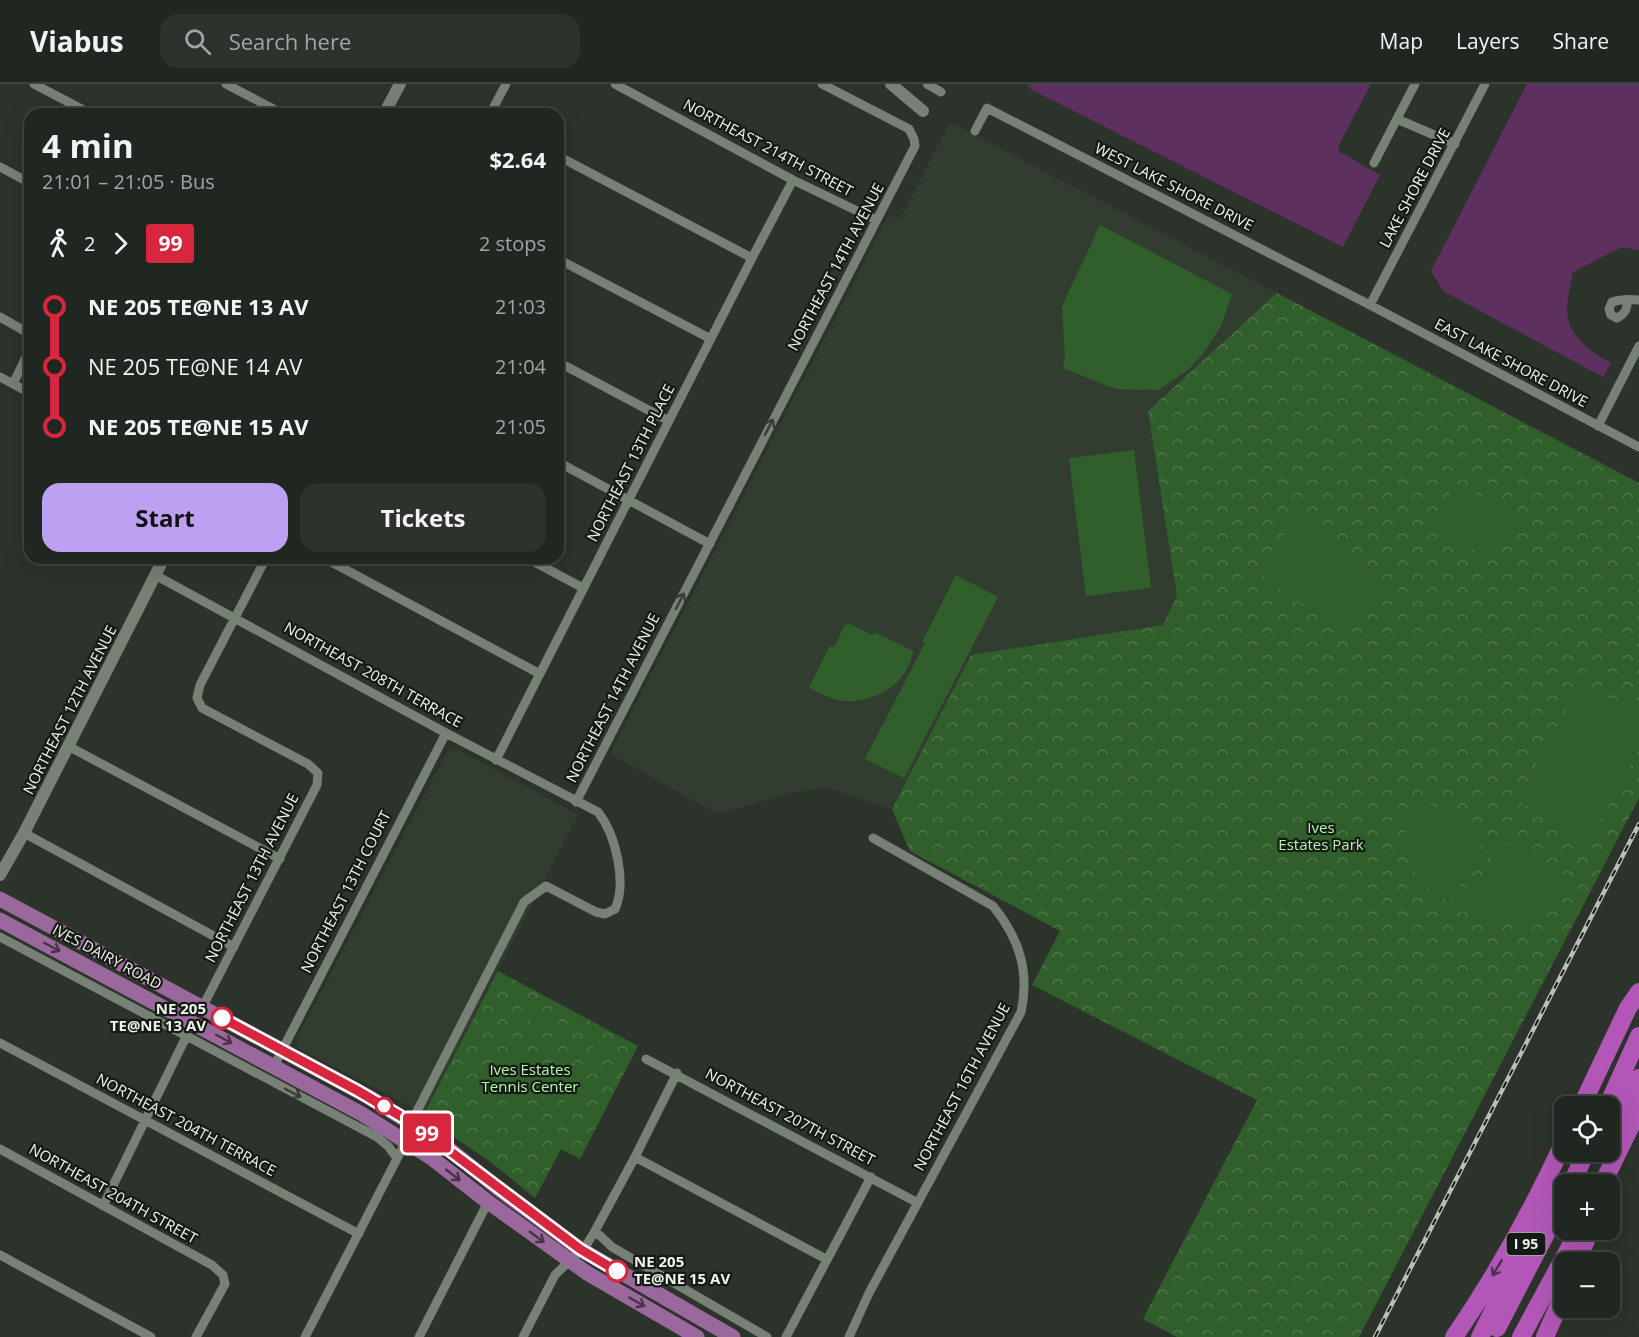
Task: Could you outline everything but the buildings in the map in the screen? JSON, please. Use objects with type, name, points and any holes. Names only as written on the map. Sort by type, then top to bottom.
[{"type":"highway","points":[[1586,1096],[1628,1008],[1639,992]]},
{"type":"highway","points":[[1599,1096],[1639,1006]]},
{"type":"highway","points":[[1612,1096],[1639,1036]]},
{"type":"highway","points":[[1620,1127],[1639,1078]]},
{"type":"highway","points":[[1620,1136],[1639,1109]]},
{"type":"highway","points":[[1454,1337],[1509,1248],[1555,1162]]},
{"type":"highway","name":"I 95","points":[[1480,1337],[1568,1162]]},
{"type":"highway","points":[[1492,1337],[1554,1218]]},
{"type":"highway","points":[[1512,1337],[1563,1240]]},
{"type":"highway","name":"I 95","points":[[1521,1337],[1574,1240]]},
{"type":"highway","points":[[1545,1337],[1554,1317]]},
{"type":"main road","name":"IVES DAIRY ROAD","points":[[0,899],[282,1049],[414,1124],[575,1255],[587,1273],[697,1337]]},
{"type":"main road","name":"IVES DAIRY ROAD","points":[[0,920],[362,1114],[406,1141],[488,1202],[575,1255],[717,1333],[733,1337]]},
{"type":"street","points":[[34,84],[80,108]]},
{"type":"street","points":[[226,84],[272,108]]},
{"type":"street","points":[[387,108],[400,84]]},
{"type":"street","points":[[493,108],[506,84]]},
{"type":"street","name":"NORTHEAST 214TH STREET","points":[[615,84],[793,180],[876,220]]},
{"type":"street","name":"NORTHEAST 14TH AVENUE","points":[[305,1337],[406,1141],[414,1124],[415,1115],[524,902],[546,886],[596,912],[605,914],[615,909],[620,898],[621,881],[614,844],[604,820],[598,812],[576,802],[915,146],[909,129],[822,84]]},
{"type":"street","points":[[891,84],[923,111]]},
{"type":"street","points":[[927,84],[941,92]]},
{"type":"street","points":[[1374,163],[1415,84]]},
{"type":"street","name":"LAKE SHORE DRIVE","points":[[1370,305],[1485,84]]},
{"type":"street","name":"WEST LAKE SHORE DRIVE","points":[[975,131],[987,108],[1370,305]]},
{"type":"street","points":[[1397,119],[1455,144]]},
{"type":"street","points":[[564,159],[752,258]]},
{"type":"street","points":[[0,167],[24,180]]},
{"type":"street","name":"NORTHEAST 13TH PLACE","points":[[496,760],[793,180]]},
{"type":"street","points":[[564,262],[711,339]]},
{"type":"street","points":[[1627,300],[1639,300]]},
{"type":"street","name":"EAST LAKE SHORE DRIVE","points":[[1370,305],[1639,447]]},
{"type":"street","points":[[0,317],[24,331]]},
{"type":"street","points":[[1598,426],[1639,346]]},
{"type":"street","points":[[13,384],[24,361]]},
{"type":"street","points":[[564,365],[669,421]]},
{"type":"street","points":[[0,377],[24,390]]},
{"type":"street","points":[[564,465],[710,544]]},
{"type":"street","name":"NORTHEAST 12TH AVENUE","points":[[0,875],[24,833],[161,564]]},
{"type":"street","points":[[236,618],[263,564]]},
{"type":"street","points":[[335,564],[540,674]]},
{"type":"street","points":[[538,564],[583,588]]},
{"type":"street","name":"NORTHEAST 208TH TERRACE","points":[[155,575],[576,802]]},
{"type":"street","name":"NORTHEAST 13TH AVENUE","points":[[202,1008],[317,785],[318,773],[308,764],[202,708],[197,698],[200,685],[236,618]]},
{"type":"street","name":"NORTHEAST 13TH COURT","points":[[274,1066],[446,733]]},
{"type":"street","points":[[68,746],[280,859]]},
{"type":"street","points":[[24,833],[234,947]]},
{"type":"street","name":"NORTHEAST 16TH AVENUE","points":[[849,1337],[869,1293],[1021,1012],[1025,995],[1023,963],[1016,943],[1004,919],[993,906],[873,838]]},
{"type":"street","points":[[0,937],[377,1137],[397,1158]]},
{"type":"street","points":[[103,1206],[186,1037]]},
{"type":"street","name":"NORTHEAST 204TH TERRACE","points":[[0,1043],[359,1234]]},
{"type":"street","name":"NORTHEAST 207TH STREET","points":[[646,1059],[918,1203]]},
{"type":"street","points":[[523,1337],[555,1275],[587,1244],[595,1231],[677,1074]]},
{"type":"street","name":"NORTHEAST 204TH STREET","points":[[0,1149],[212,1265],[223,1275],[225,1284],[196,1337]]},
{"type":"street","points":[[635,1157],[826,1258]]},
{"type":"street","points":[[786,1337],[871,1177]]},
{"type":"street","points":[[419,1337],[488,1202]]},
{"type":"street","points":[[595,1231],[612,1247],[767,1337]]},
{"type":"street","points":[[0,1255],[152,1337]]},
{"type":"shaded area","points":[[1027,84],[1371,84],[1338,147],[1340,152],[1380,175],[1343,247],[1032,90]]},
{"type":"shaded area","points":[[1527,84],[1639,84],[1639,250],[1622,247],[1573,272],[1568,301],[1568,319],[1571,328],[1588,348],[1611,363],[1603,377],[1443,291],[1431,271]]},
{"type":"shaded area","points":[[950,122],[1277,293],[1148,411],[1177,596],[1163,625],[971,655],[892,809],[827,788],[793,792],[729,811],[712,811],[610,754],[889,214],[900,219]]},
{"type":"shaded area","points":[[457,749],[578,815],[424,1114],[300,1049],[297,1038],[447,752]]},
{"type":"green space","points":[[1100,225],[1232,294],[1221,326],[1203,354],[1189,369],[1159,390],[1116,389],[1063,368],[1065,357],[1062,306]]},
{"type":"green space","name":"Ives Estates Park","points":[[1277,293],[1639,483],[1639,798],[1359,1337],[1177,1337],[1143,1319],[1257,1100],[1032,985],[1060,931],[910,851],[892,809],[971,655],[1163,625],[1177,596],[1148,411]]},
{"type":"green space","points":[[1134,450],[1151,588],[1086,596],[1069,458]]},
{"type":"green space","points":[[1455,483],[1517,514],[1497,562],[1435,530]]},
{"type":"green space","points":[[1296,516],[1385,581],[1347,637],[1258,571]]},
{"type":"green space","points":[[956,575],[998,597],[904,778],[865,759],[925,643],[922,642]]},
{"type":"green space","points":[[850,624],[872,635],[874,632],[913,651],[905,673],[889,689],[867,699],[844,701],[809,688],[830,646],[834,647],[845,625]]},
{"type":"green space","points":[[1581,682],[1639,714],[1639,750],[1590,841],[1517,801]]},
{"type":"green space","points":[[1416,796],[1480,830],[1484,840],[1451,903],[1424,883],[1408,858],[1405,843],[1406,828],[1409,812]]},
{"type":"green space","points":[[1507,844],[1571,878],[1554,902],[1534,916],[1500,921],[1465,911],[1498,846]]},
{"type":"green space","name":"Ives Estates Tennis Center","points":[[498,971],[638,1046],[580,1159],[561,1149],[535,1198],[492,1163],[423,1116]]},
{"type":"green space","points":[[536,1011],[547,1017],[534,1042],[523,1036]]},
{"type":"green space","points":[[596,1042],[608,1048],[595,1073],[583,1067]]},
{"type":"green space","points":[[517,1050],[528,1056],[515,1081],[503,1075]]},
{"type":"green space","points":[[537,1060],[548,1066],[535,1091],[523,1085]]},
{"type":"green space","points":[[556,1070],[568,1076],[555,1101],[543,1095]]},
{"type":"green space","points":[[576,1081],[588,1087],[575,1112],[563,1106]]},
{"type":"railway","points":[[1375,1337],[1639,824]]},
{"type":"bus line","name":"99","points":[[222,1018],[282,1049],[414,1124],[580,1249],[617,1271]]},
{"type":"place","name":"NE 205 TE@NE 13 AV","points":[[222,1018]]},
{"type":"place","name":"NE 205 TE@NE 15 AV","points":[[617,1271]]}]
